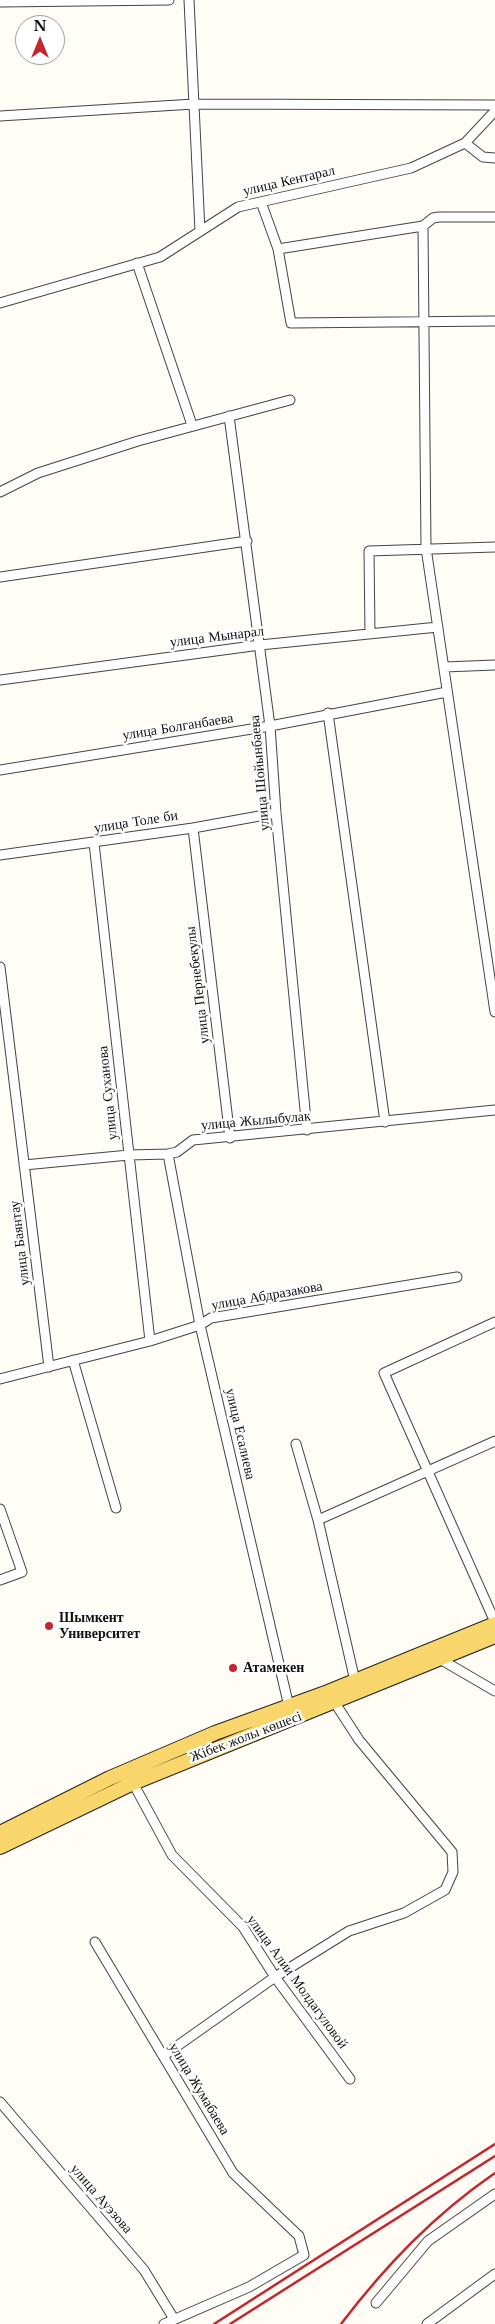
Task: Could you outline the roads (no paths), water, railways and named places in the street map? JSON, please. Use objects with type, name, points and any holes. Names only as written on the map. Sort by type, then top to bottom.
[{"type":"main road","name":"Жібек жолы көшесі","points":[[0,1847],[133,1783],[233,1740],[355,1681],[495,1623]]},
{"type":"main road","name":"Жібек жолы көшесі","points":[[0,1833],[110,1778],[215,1733],[290,1712],[335,1703],[495,1636]]},
{"type":"street","points":[[0,2],[169,0]]},
{"type":"street","points":[[189,0],[200,231]]},
{"type":"street","points":[[0,116],[194,104],[495,105]]},
{"type":"street","name":"улица Кентарал","points":[[0,302],[160,257],[238,207],[411,168],[465,143],[495,111]]},
{"type":"street","points":[[465,143],[483,157],[495,158]]},
{"type":"street","points":[[261,202],[278,249],[291,323],[495,322]]},
{"type":"street","points":[[278,249],[423,226],[434,218],[439,217],[495,217]]},
{"type":"street","points":[[423,226],[426,548],[495,1012]]},
{"type":"street","points":[[137,263],[192,425]]},
{"type":"street","points":[[0,492],[38,473],[192,425],[290,400]]},
{"type":"street","name":"улица Шойынбаева","points":[[229,416],[270,726],[276,813],[307,1130]]},
{"type":"street","points":[[0,577],[247,541]]},
{"type":"street","points":[[370,634],[369,551],[426,548],[495,548]]},
{"type":"street","name":"улица Мынарал","points":[[0,680],[260,645],[438,627]]},
{"type":"street","points":[[444,667],[495,665]]},
{"type":"street","name":"улица Болганбаева","points":[[0,770],[270,726],[328,713],[448,692]]},
{"type":"street","points":[[328,713],[385,1122]]},
{"type":"street","name":"улица Толе би","points":[[0,855],[193,828],[276,813]]},
{"type":"street","name":"улица Пернебекулы","points":[[193,828],[230,1138]]},
{"type":"street","name":"улица Суханова","points":[[94,843],[150,1341]]},
{"type":"street","name":"улица Баянтау","points":[[0,967],[49,1366]]},
{"type":"street","name":"улица Жылыбулак","points":[[24,1165],[129,1155],[168,1154],[177,1152],[192,1140],[230,1138],[495,1110]]},
{"type":"street","name":"улица Есалиева","points":[[168,1154],[200,1325],[290,1712]]},
{"type":"street","name":"улица Абдразакова","points":[[0,1379],[150,1341],[200,1325],[211,1318],[456,1277]]},
{"type":"street","points":[[495,1322],[384,1373],[495,1623]]},
{"type":"street","points":[[73,1360],[116,1508]]},
{"type":"street","points":[[318,1520],[495,1441]]},
{"type":"street","points":[[296,1444],[318,1520],[355,1681]]},
{"type":"street","points":[[0,1509],[22,1572],[0,1580]]},
{"type":"street","points":[[440,1659],[495,1691]]},
{"type":"street","points":[[163,2056],[275,1977],[349,1931],[404,1913],[445,1890],[453,1872],[452,1852],[359,1740],[335,1703]]},
{"type":"street","name":"улица Алии Молдагуловой","points":[[133,1783],[172,1855],[243,1927],[275,1977],[350,2079]]},
{"type":"street","name":"улица Жумабаева","points":[[95,1942],[233,2173],[300,2236],[304,2255],[249,2287],[174,2319]]},
{"type":"street","name":"улица Ауэзова","points":[[0,2102],[144,2270],[174,2319]]},
{"type":"street","points":[[376,2303],[428,2241],[495,2194]]},
{"type":"street","points":[[427,2324],[495,2274]]},
{"type":"street","points":[[164,2324],[174,2319]]},
{"type":"railway","points":[[214,2324],[495,2144]]},
{"type":"railway","points":[[230,2324],[495,2156]]},
{"type":"railway","points":[[341,2324],[375,2281],[412,2242],[452,2206],[495,2173]]},
{"type":"place","name":"Шымкент Университет","points":[[49,1626]]},
{"type":"place","name":"Атамекен","points":[[233,1668]]}]
